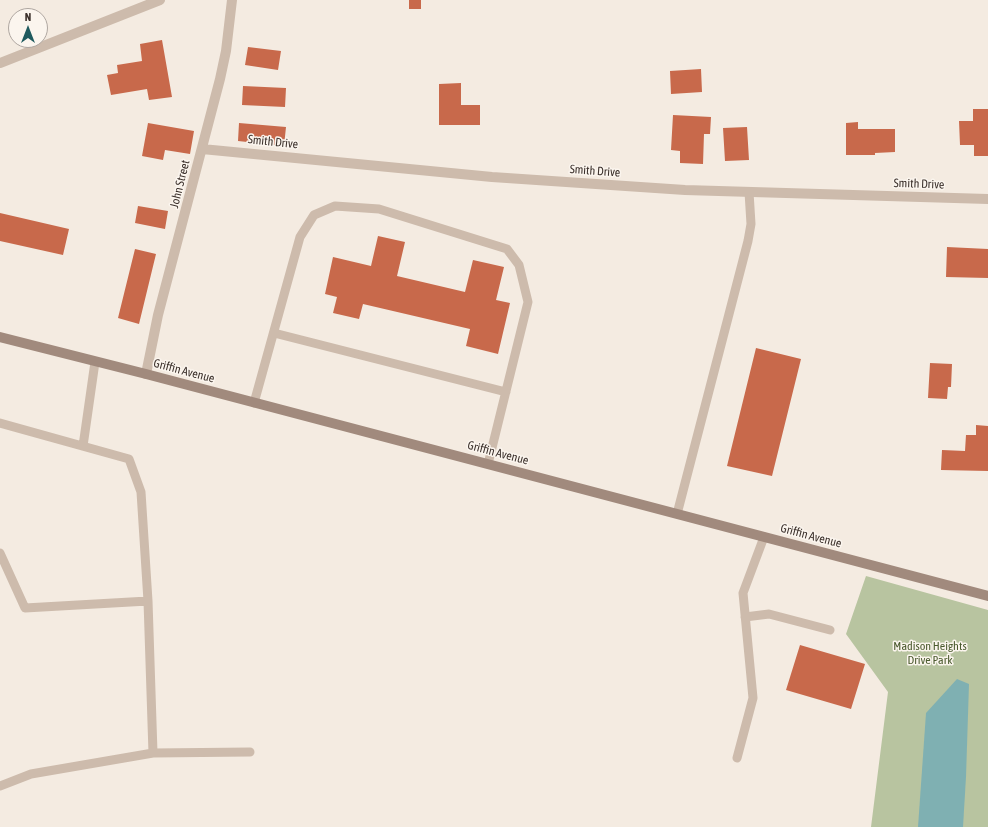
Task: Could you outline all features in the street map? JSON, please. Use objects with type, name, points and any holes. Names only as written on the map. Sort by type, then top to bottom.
[{"type":"main road","name":"Griffin Avenue","points":[[0,337],[146,374],[988,596]]},
{"type":"street","points":[[0,63],[160,0]]},
{"type":"street","name":"John Street","points":[[146,374],[158,315],[226,52],[232,0]]},
{"type":"street","name":"Smith Drive","points":[[202,148],[492,177],[685,190],[988,199]]},
{"type":"lane","points":[[677,514],[748,241],[751,224],[749,192]]},
{"type":"lane","points":[[254,403],[300,237],[314,215],[335,206],[379,209],[507,249],[519,265],[528,302],[488,464]]},
{"type":"lane","points":[[274,333],[506,392]]},
{"type":"lane","points":[[82,446],[95,362]]},
{"type":"lane","points":[[0,423],[129,459],[141,492],[148,601],[153,753]]},
{"type":"lane","points":[[737,758],[753,698],[743,594],[764,537]]},
{"type":"lane","points":[[0,553],[25,608],[148,601]]},
{"type":"lane","points":[[745,617],[769,614],[830,630]]},
{"type":"lane","points":[[0,786],[31,774],[153,753],[250,752]]},
{"type":"green space","name":"Madison Heights Drive Park","points":[[866,576],[988,610],[988,827],[871,827],[888,692],[846,634]]},
{"type":"water","points":[[957,679],[969,684],[963,827],[918,827],[926,713]]},
{"type":"building","points":[[409,0],[421,0],[421,9],[409,9]]},
{"type":"building","points":[[162,40],[172,97],[149,100],[147,89],[111,95],[107,75],[118,73],[117,65],[142,61],[140,44]]},
{"type":"building","points":[[248,47],[281,51],[278,70],[245,65]]},
{"type":"building","points":[[701,69],[702,92],[671,94],[670,71]]},
{"type":"building","points":[[461,83],[461,105],[480,105],[480,125],[439,125],[439,84]]},
{"type":"building","points":[[243,86],[286,88],[285,107],[242,105]]},
{"type":"building","points":[[973,109],[988,109],[988,156],[974,156],[974,145],[960,145],[959,121],[973,121]]},
{"type":"building","points":[[673,115],[711,117],[710,134],[704,134],[703,164],[680,163],[680,151],[671,150]]},
{"type":"building","points":[[858,122],[858,129],[895,129],[895,152],[875,153],[875,155],[846,155],[846,123]]},
{"type":"building","points":[[148,123],[194,131],[190,154],[165,150],[163,160],[142,156]]},
{"type":"building","points":[[239,123],[286,127],[284,146],[238,141]]},
{"type":"building","points":[[747,127],[749,160],[725,161],[723,128]]},
{"type":"building","points":[[138,206],[168,211],[165,229],[135,223]]},
{"type":"building","points":[[0,213],[69,229],[63,255],[0,241]]},
{"type":"building","points":[[378,236],[405,242],[397,276],[465,292],[473,260],[504,267],[496,300],[510,303],[498,354],[466,346],[470,329],[363,304],[359,319],[333,313],[337,297],[325,294],[333,257],[371,266]]},
{"type":"building","points":[[947,247],[988,249],[988,278],[946,277]]},
{"type":"building","points":[[135,249],[156,254],[139,324],[118,318]]},
{"type":"building","points":[[756,348],[801,359],[772,476],[727,466]]},
{"type":"building","points":[[930,363],[952,364],[951,387],[948,387],[947,399],[928,398]]},
{"type":"building","points":[[976,425],[988,426],[988,471],[941,470],[942,450],[965,451],[966,435],[976,435]]},
{"type":"building","points":[[800,645],[865,664],[851,709],[786,690]]}]
